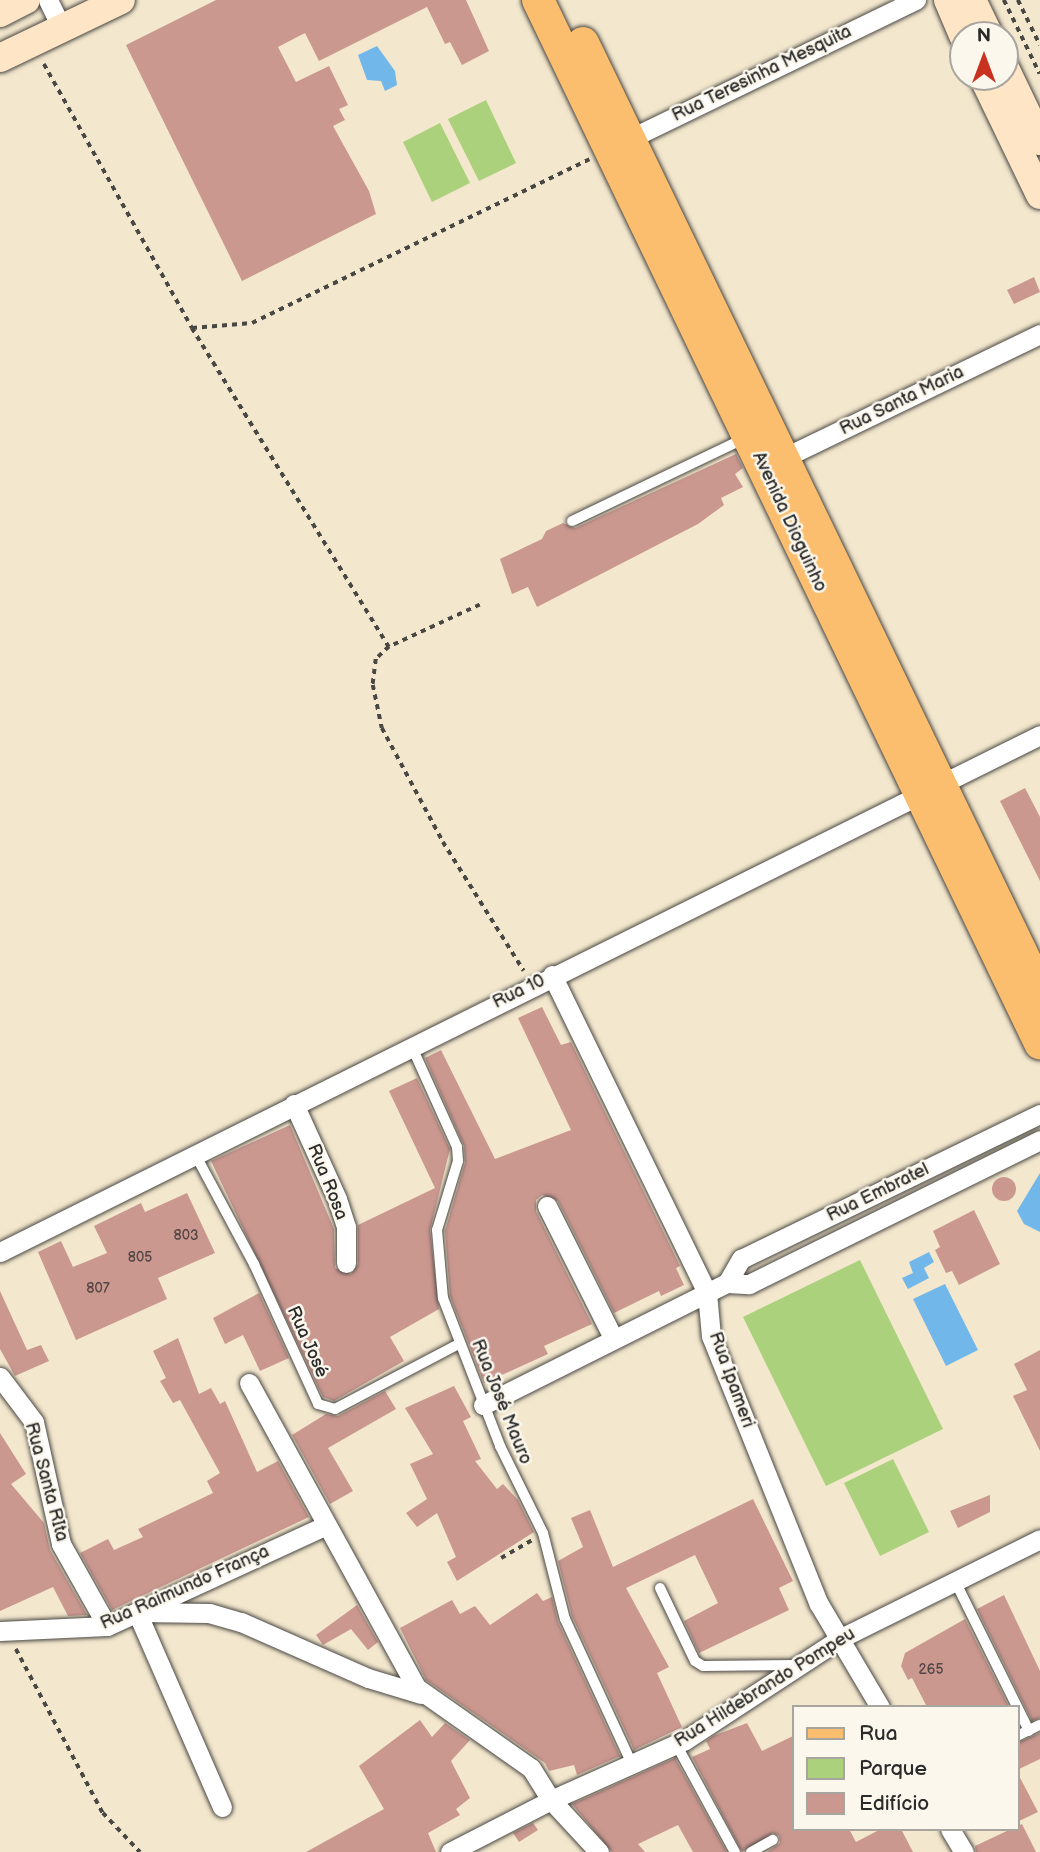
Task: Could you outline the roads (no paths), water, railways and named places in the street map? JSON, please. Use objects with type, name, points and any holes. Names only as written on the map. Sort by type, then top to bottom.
[{"type":"main road","points":[[0,13],[26,0]]},
{"type":"main road","points":[[0,58],[121,0]]},
{"type":"main road","name":"Avenida Dioguinho","points":[[538,0],[619,144],[774,462],[927,790],[1040,1043]]},
{"type":"main road","name":"Avenida Dioguinho","points":[[562,0],[619,144],[748,436],[774,462]]},
{"type":"main road","points":[[948,0],[957,21]]},
{"type":"main road","points":[[972,0],[982,21]]},
{"type":"main road","points":[[990,91],[1040,195]]},
{"type":"main road","points":[[1016,91],[1040,141]]},
{"type":"main road","name":"Avenida Dioguinho","points":[[927,790],[1040,991]]},
{"type":"street","points":[[48,0],[62,29]]},
{"type":"street","name":"Rua Teresinha Mesquita","points":[[619,144],[916,0]]},
{"type":"street","name":"Rua Santa Maria","points":[[774,462],[1040,334]]},
{"type":"street","name":"Rua 10","points":[[0,1252],[411,1044],[1040,735]]},
{"type":"street","name":"Rua Ipameri","points":[[552,975],[706,1293],[712,1336],[819,1604],[879,1705]]},
{"type":"street","name":"Rua Rosa","points":[[294,1104],[337,1199],[346,1227],[346,1263]]},
{"type":"street","name":"Rua Embratel","points":[[727,1283],[741,1259],[1040,1114]]},
{"type":"street","name":"Rua Embratel","points":[[482,1405],[727,1283],[749,1284],[1040,1140]]},
{"type":"street","points":[[547,1206],[613,1338]]},
{"type":"street","name":"Rua Santa RIta","points":[[0,1377],[34,1422],[61,1544],[107,1626]]},
{"type":"street","points":[[249,1383],[421,1694]]},
{"type":"street","name":"Rua Raimundo França","points":[[2,1627],[79,1630],[107,1626],[327,1525]]},
{"type":"street","name":"Rua Hildebrando Pompeu","points":[[450,1852],[551,1800],[676,1744],[841,1638],[1040,1539]]},
{"type":"street","points":[[222,1807],[137,1612],[209,1613],[241,1622],[368,1678],[421,1694],[515,1755],[538,1775],[551,1800],[599,1852]]},
{"type":"street","points":[[951,1831],[964,1852]]},
{"type":"lane","points":[[572,521],[748,436]]},
{"type":"lane","name":"Rua José Mauro","points":[[411,1044],[457,1147],[458,1161],[440,1216],[437,1251],[443,1298],[482,1405],[543,1534],[565,1619],[632,1764]]},
{"type":"lane","name":"Rua José","points":[[195,1154],[254,1264],[318,1404],[335,1409],[459,1345]]},
{"type":"lane","points":[[955,1581],[1016,1705]]},
{"type":"lane","points":[[660,1588],[695,1661],[703,1666],[797,1665]]},
{"type":"lane","points":[[1019,1711],[1029,1731]]},
{"type":"lane","points":[[1019,1735],[1040,1726]]},
{"type":"lane","points":[[676,1744],[735,1852]]},
{"type":"lane","points":[[751,1852],[773,1840]]},
{"type":"water","points":[[377,46],[395,71],[397,85],[385,91],[381,81],[367,80],[358,55]]},
{"type":"water","points":[[1040,1173],[1040,1232],[1024,1224],[1017,1211]]},
{"type":"water","points":[[929,1252],[934,1262],[924,1268],[929,1278],[908,1289],[902,1278],[913,1273],[909,1262]]},
{"type":"water","points":[[945,1284],[978,1350],[946,1366],[913,1299]]}]
